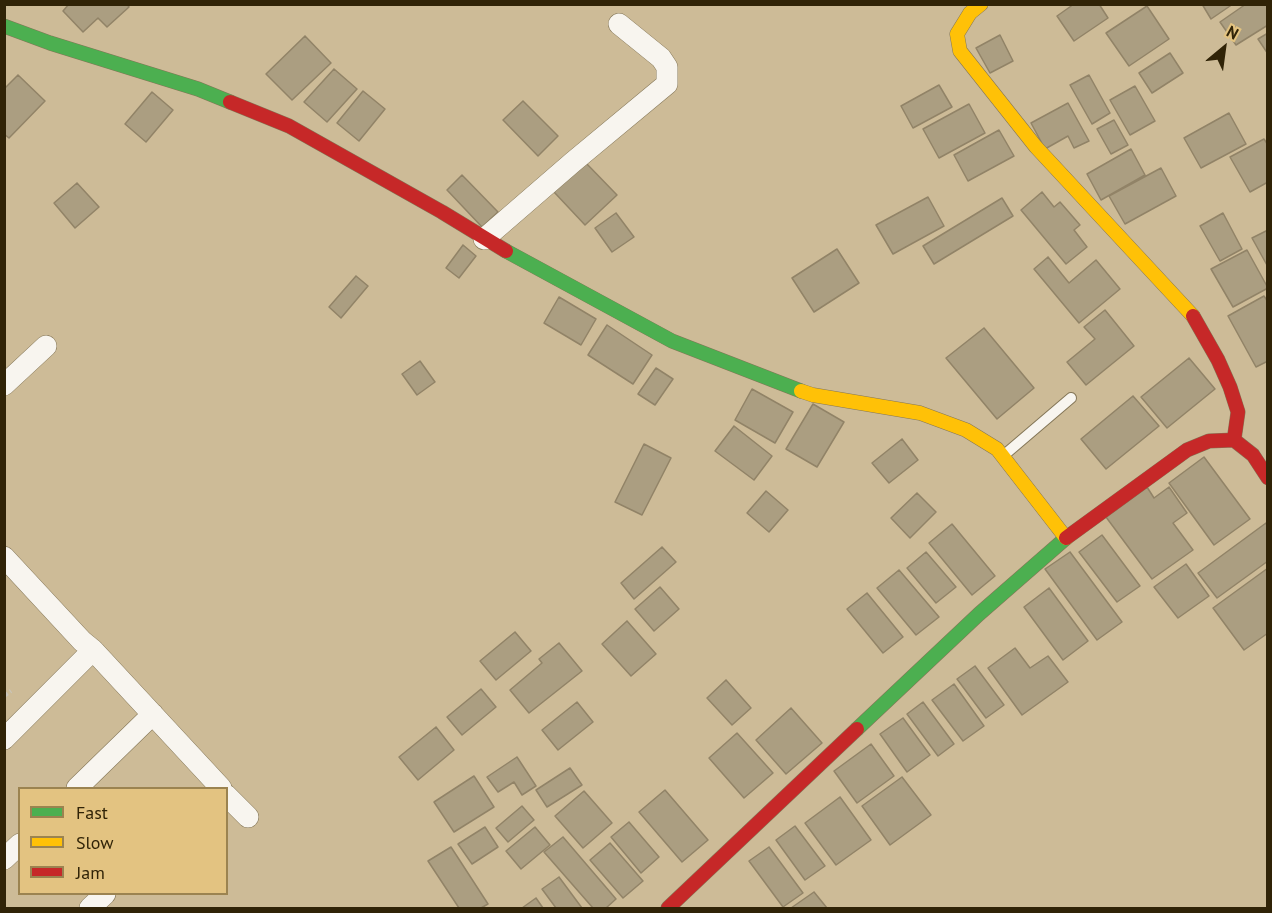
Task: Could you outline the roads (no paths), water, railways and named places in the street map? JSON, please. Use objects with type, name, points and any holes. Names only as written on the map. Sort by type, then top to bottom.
[{"type":"street","points":[[981,4],[970,12],[957,34],[960,51],[1036,147],[1192,315],[1218,360],[1230,387],[1238,412],[1234,440]]},
{"type":"street","points":[[484,239],[667,84],[667,67],[661,58],[619,24]]},
{"type":"street","points":[[4,26],[50,43],[198,89],[289,126],[484,239],[672,341],[813,395],[920,413],[966,430],[997,449],[1066,538]]},
{"type":"street","points":[[4,385],[46,346]]},
{"type":"street","points":[[668,909],[979,614],[1066,538],[1187,450],[1209,441],[1234,440],[1253,455],[1268,478]]},
{"type":"street","points":[[4,557],[153,714],[216,787]]},
{"type":"street","points":[[4,739],[93,650]]},
{"type":"street","points":[[79,787],[153,714]]},
{"type":"street","points":[[228,798],[248,817]]},
{"type":"street","points":[[4,859],[18,846]]},
{"type":"street","points":[[90,909],[104,895]]},
{"type":"lane","points":[[1003,457],[1071,398]]}]
